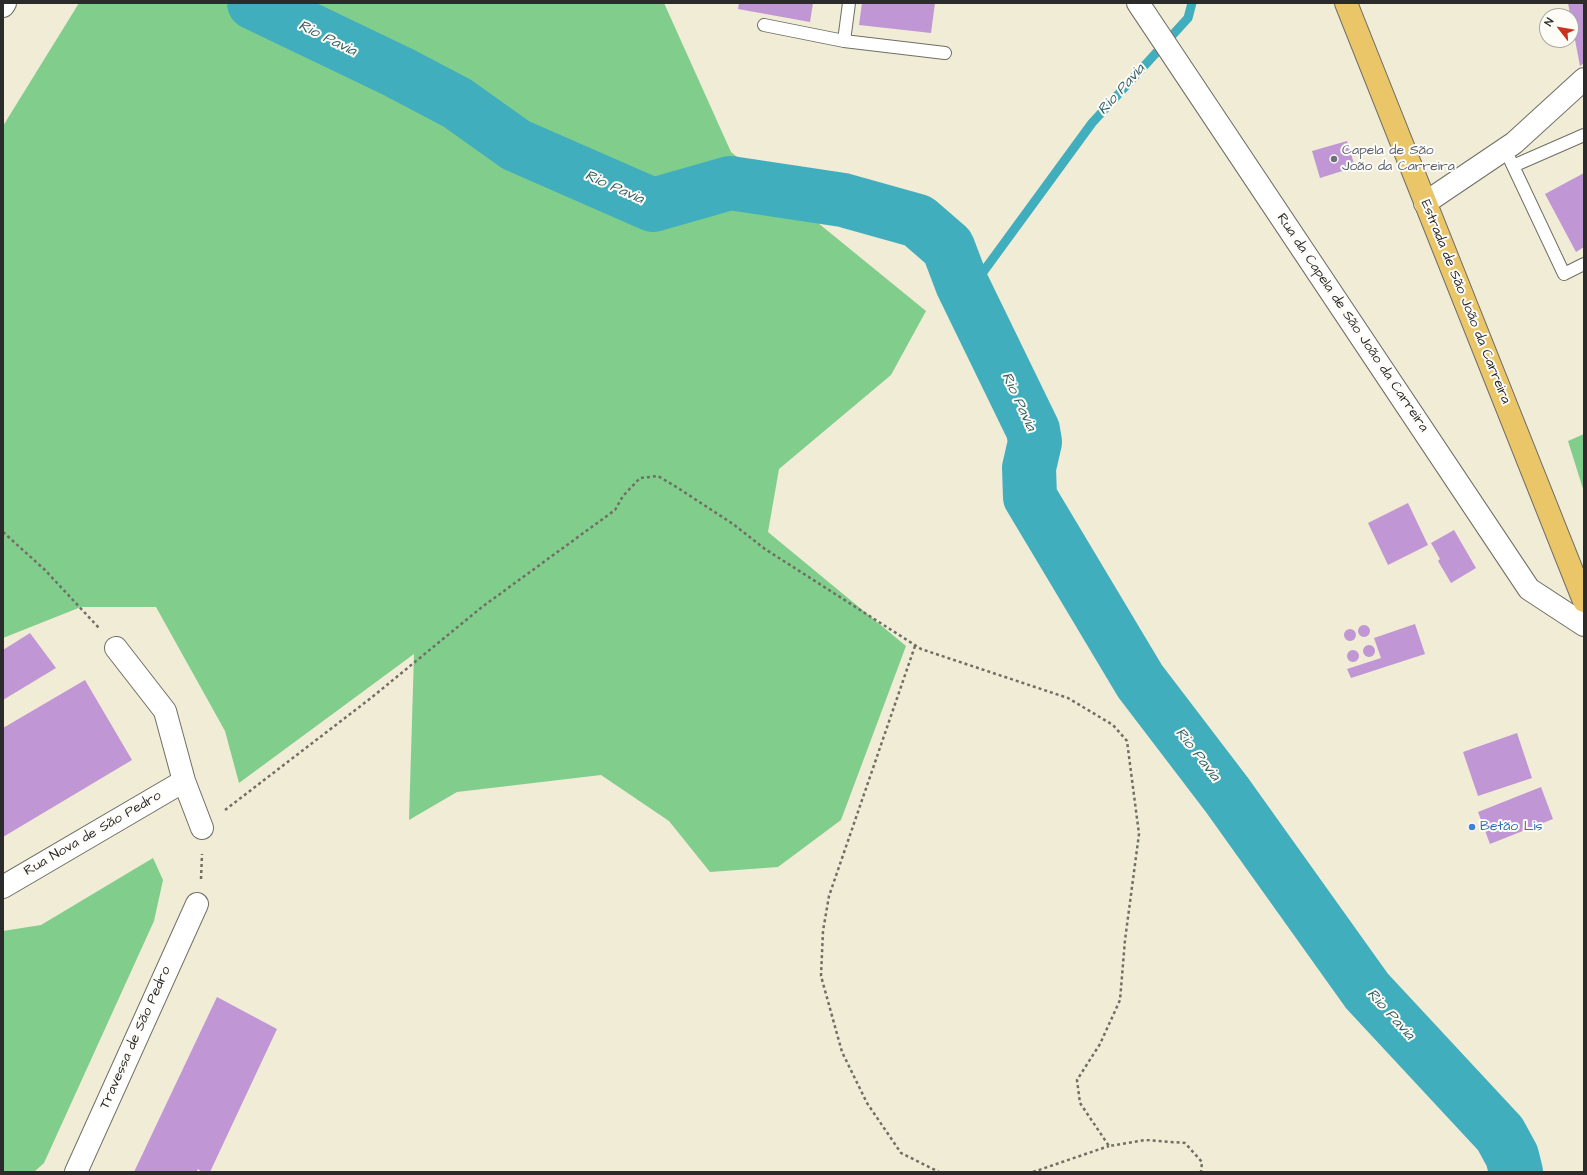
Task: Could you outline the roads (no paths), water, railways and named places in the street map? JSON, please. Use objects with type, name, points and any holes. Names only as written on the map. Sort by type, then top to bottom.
[{"type":"main road","name":"Estrada de São João da Carreira","points":[[1346,3],[1584,601]]},
{"type":"street","name":"Rua da Capela de São João da Carreira","points":[[1138,3],[1529,589],[1584,625]]},
{"type":"street","points":[[1425,203],[1509,157],[1514,143],[1584,79]]},
{"type":"street","points":[[116,648],[164,711],[184,780],[202,828]]},
{"type":"street","name":"Rua Nova de São Pedro","points":[[3,887],[184,780]]},
{"type":"street","name":"Travessa de São Pedro","points":[[76,1172],[196,904]]},
{"type":"lane","points":[[844,41],[849,3]]},
{"type":"lane","points":[[764,25],[844,41],[946,53]]},
{"type":"lane","points":[[1584,135],[1509,157],[1564,274],[1584,264]]},
{"type":"waterway","name":"Rio Pavia","points":[[254,3],[398,72],[457,103],[516,145],[653,205],[730,183],[843,200],[918,221],[948,247],[962,284],[1033,430],[1035,442],[1029,468],[1030,497],[1140,681],[1227,795],[1367,991],[1500,1134],[1512,1156],[1516,1172]]},
{"type":"waterway","name":"Rio Pavia","points":[[967,294],[1092,123],[1188,18],[1192,3]]},
{"type":"place","name":"Capela de São João da Carreira","points":[[1334,159]]},
{"type":"place","name":"Betão Lis","points":[[1472,827]]}]
